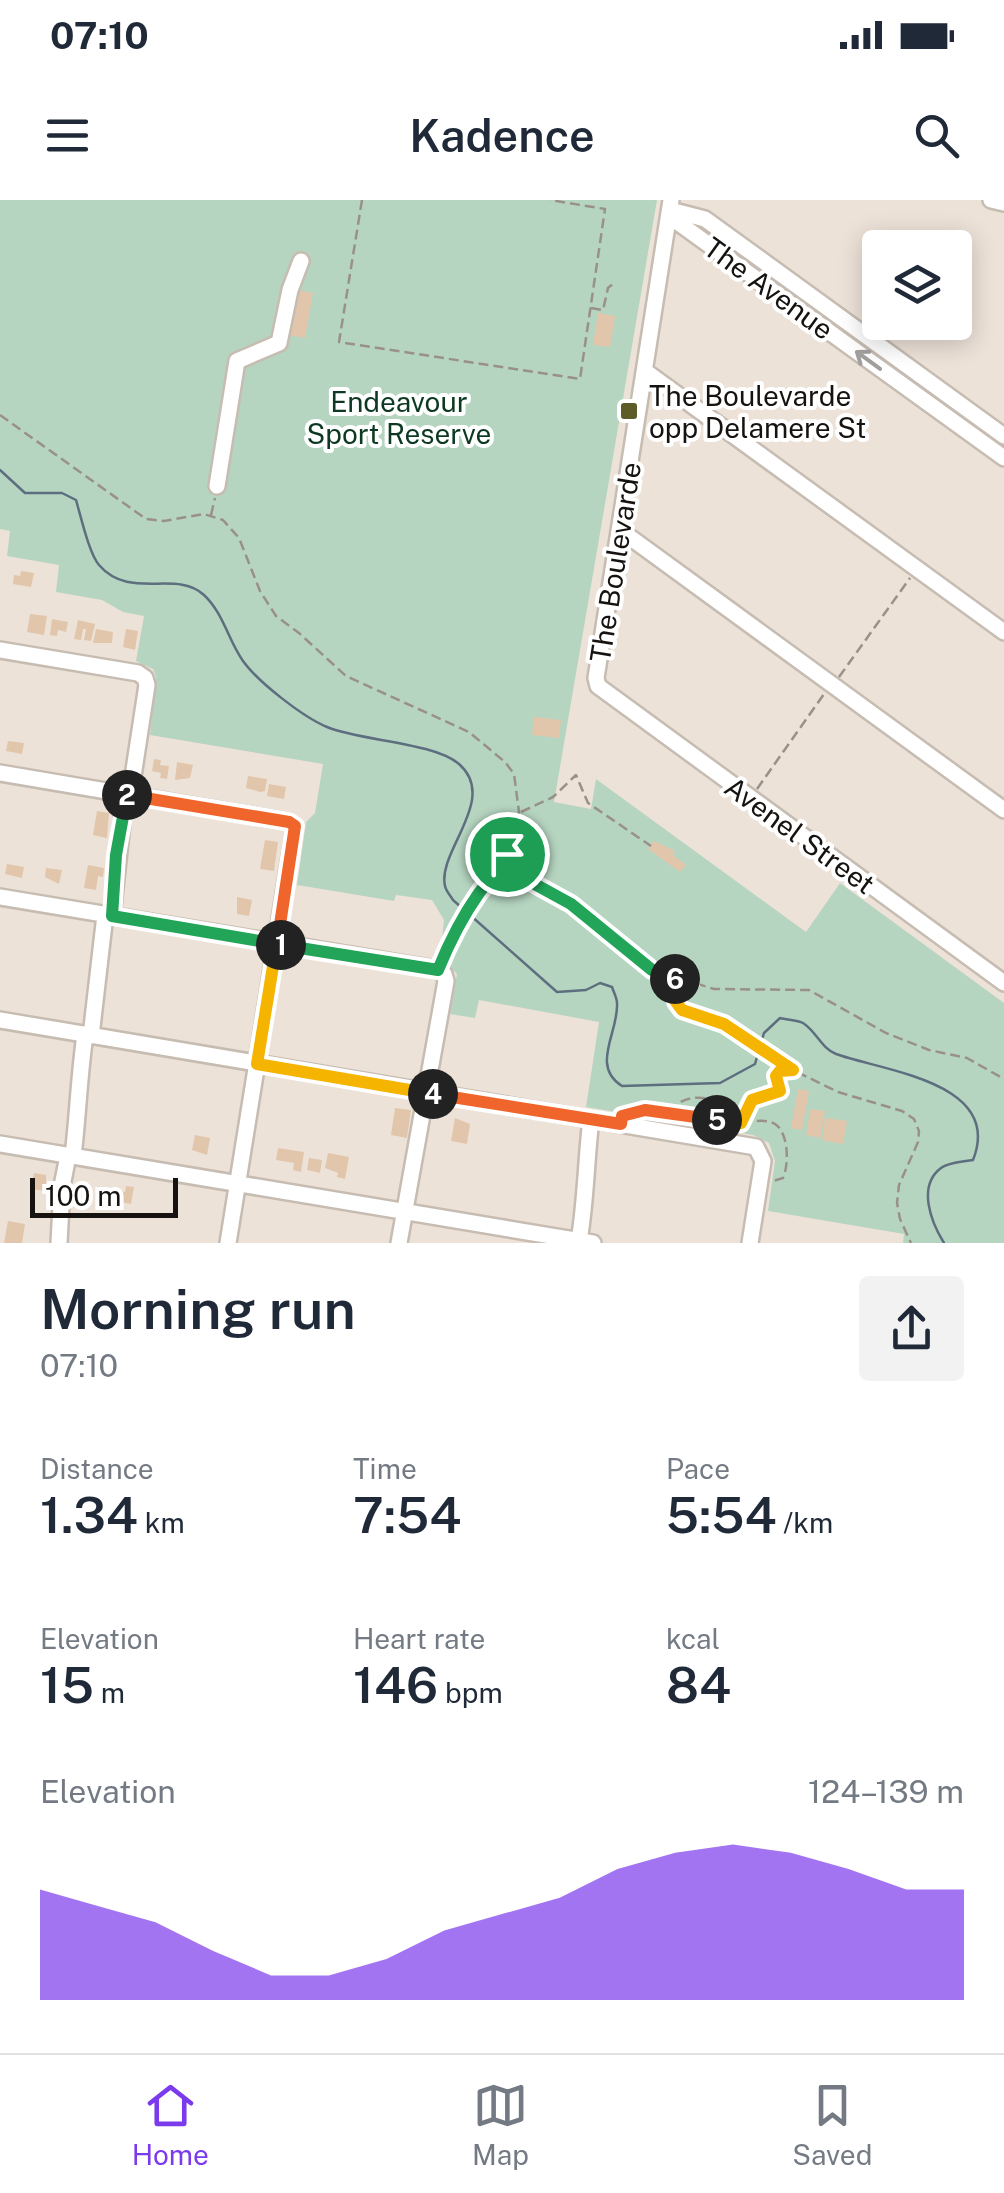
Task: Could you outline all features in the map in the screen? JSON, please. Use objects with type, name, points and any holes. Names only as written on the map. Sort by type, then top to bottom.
[{"type":"street","points":[[991,200],[1004,203]]},
{"type":"street","name":"The Avenue","points":[[670,208],[705,219],[1004,436]]},
{"type":"street","name":"The Avenue","points":[[670,208],[1004,458]]},
{"type":"street","name":"The Boulevarde","points":[[598,686],[596,678],[670,208]]},
{"type":"street","points":[[218,486],[237,361],[279,343],[290,290],[301,261]]},
{"type":"street","points":[[645,370],[1004,632]]},
{"type":"street","points":[[904,385],[914,370]]},
{"type":"street","points":[[620,530],[1004,810]]},
{"type":"street","points":[[0,650],[138,673],[147,685],[77,1086],[79,1104],[62,1186],[59,1243]]},
{"type":"street","name":"Avenel Street","points":[[598,686],[1004,983]]},
{"type":"street","points":[[0,773],[295,826],[228,1243]]},
{"type":"street","points":[[0,897],[441,972],[446,981],[399,1243]]},
{"type":"street","points":[[0,1020],[756,1147],[763,1161],[750,1243]]},
{"type":"street","points":[[0,1144],[579,1241],[591,1119]]},
{"type":"path","points":[[362,200],[339,342],[580,379],[605,209],[550,200]]},
{"type":"path","points":[[589,308],[603,310],[608,288],[614,283]]},
{"type":"path","points":[[0,415],[146,519],[164,521],[204,514],[223,520],[239,538],[260,591],[276,616],[300,632],[346,676],[469,732],[505,762],[514,774],[520,812],[501,869],[472,903],[454,933],[441,972]]},
{"type":"path","points":[[211,516],[218,486]]},
{"type":"path","points":[[750,799],[917,568]]},
{"type":"path","points":[[520,812],[554,797],[576,776],[588,802],[650,846]]},
{"type":"path","points":[[507,854],[515,870],[571,904],[652,970],[682,1010],[724,1024],[793,1070],[838,1092],[902,1111],[914,1119],[918,1142],[899,1185],[898,1203],[900,1219],[911,1243]]},
{"type":"path","points":[[501,869],[515,870]]},
{"type":"path","points":[[652,970],[690,983],[747,991],[809,990],[886,1034],[929,1050],[968,1058],[1004,1079]]},
{"type":"path","points":[[676,1002],[678,987],[690,983]]},
{"type":"path","points":[[621,1124],[622,1116],[645,1110],[741,1123],[752,1100],[780,1091],[776,1076],[780,1071],[793,1070]]},
{"type":"path","points":[[670,1114],[674,1105],[684,1100],[710,1098],[719,1103],[718,1120]]},
{"type":"green space","name":"Endeavour Sport Reserve","points":[[0,200],[657,200],[554,802],[591,809],[596,779],[806,932],[840,883],[1004,1003],[1004,1243],[903,1243],[904,1234],[768,1211],[775,1161],[769,1143],[753,1135],[586,1107],[599,1022],[479,1000],[475,1018],[450,1014],[457,974],[440,958],[444,920],[432,900],[396,895],[394,901],[297,885],[306,822],[315,813],[323,764],[150,735],[156,677],[153,669],[136,661],[144,616],[123,612],[102,600],[56,592],[59,565],[7,556],[10,531],[0,529]]},
{"type":"building","points":[[297,290],[313,293],[305,338],[288,335]]},
{"type":"building","points":[[598,313],[615,316],[610,347],[593,345]]},
{"type":"building","points":[[21,571],[34,573],[31,587],[13,584],[14,575],[20,576]]},
{"type":"building","points":[[30,614],[47,616],[44,635],[27,632]]},
{"type":"building","points":[[52,619],[68,622],[66,632],[58,630],[57,636],[50,635]]},
{"type":"building","points":[[78,620],[95,624],[91,641],[84,640],[86,629],[81,640],[74,639]]},
{"type":"building","points":[[96,629],[113,632],[112,643],[93,643]]},
{"type":"building","points":[[126,629],[138,631],[135,650],[123,647]]},
{"type":"building","points":[[534,717],[561,720],[559,738],[532,735]]},
{"type":"building","points":[[8,741],[24,743],[22,754],[6,751]]},
{"type":"building","points":[[154,759],[169,766],[167,779],[152,771]]},
{"type":"building","points":[[177,762],[193,765],[190,778],[175,780]]},
{"type":"building","points":[[248,776],[267,779],[265,791],[246,788]]},
{"type":"building","points":[[269,784],[286,787],[284,799],[267,796]]},
{"type":"building","points":[[97,811],[109,813],[107,838],[93,835]]},
{"type":"building","points":[[265,840],[278,842],[274,871],[260,869]]},
{"type":"building","points":[[654,841],[675,851],[673,855],[686,865],[680,872],[648,849]]},
{"type":"building","points":[[7,864],[24,867],[22,878],[5,874]]},
{"type":"building","points":[[88,865],[104,868],[96,890],[84,888]]},
{"type":"building","points":[[46,868],[62,870],[59,884],[45,877]]},
{"type":"building","points":[[237,897],[252,900],[249,916],[237,914]]},
{"type":"building","points":[[798,1089],[809,1091],[802,1130],[791,1128]]},
{"type":"building","points":[[395,1108],[411,1110],[407,1138],[391,1135]]},
{"type":"building","points":[[810,1109],[825,1111],[820,1138],[806,1135]]},
{"type":"building","points":[[455,1118],[470,1124],[467,1144],[451,1141]]},
{"type":"building","points":[[825,1118],[847,1121],[843,1144],[822,1140]]},
{"type":"building","points":[[195,1135],[210,1138],[207,1155],[192,1150]]},
{"type":"building","points":[[278,1148],[304,1152],[301,1172],[293,1170],[294,1163],[276,1160]]},
{"type":"building","points":[[328,1153],[349,1157],[345,1179],[325,1168]]},
{"type":"building","points":[[309,1158],[322,1160],[320,1173],[307,1170]]},
{"type":"building","points":[[34,1173],[46,1175],[46,1191],[31,1189]]},
{"type":"building","points":[[126,1186],[134,1187],[131,1204],[116,1201],[118,1191],[125,1192]]},
{"type":"building","points":[[8,1221],[25,1224],[22,1243],[4,1243]]},
{"type":"waterway","points":[[0,470],[25,493],[62,493],[76,500],[92,552],[111,576],[138,583],[180,584],[204,595],[250,669],[306,715],[341,732],[415,746],[459,764],[470,778],[473,793],[449,857],[446,890],[557,992],[586,990],[600,983],[612,987],[617,1001],[608,1069],[622,1086],[720,1083],[755,1064],[764,1033],[780,1018],[803,1023],[836,1054],[908,1074],[956,1097],[971,1113],[978,1134],[973,1160],[944,1166],[930,1184],[931,1215],[944,1243]]},
{"type":"place","name":"The Boulevarde opp Delamere St","points":[[629,411]]},
{"type":"route","points":[[507,854],[501,869],[483,888],[454,933],[438,970],[277,944],[296,832],[289,822],[125,795],[112,916],[277,944],[257,1064],[621,1124],[622,1116],[645,1110],[741,1123],[752,1100],[780,1091],[776,1076],[780,1071],[793,1070],[724,1024],[682,1010],[676,1002],[676,991],[690,983],[652,970],[571,904],[520,876],[507,854]]}]
